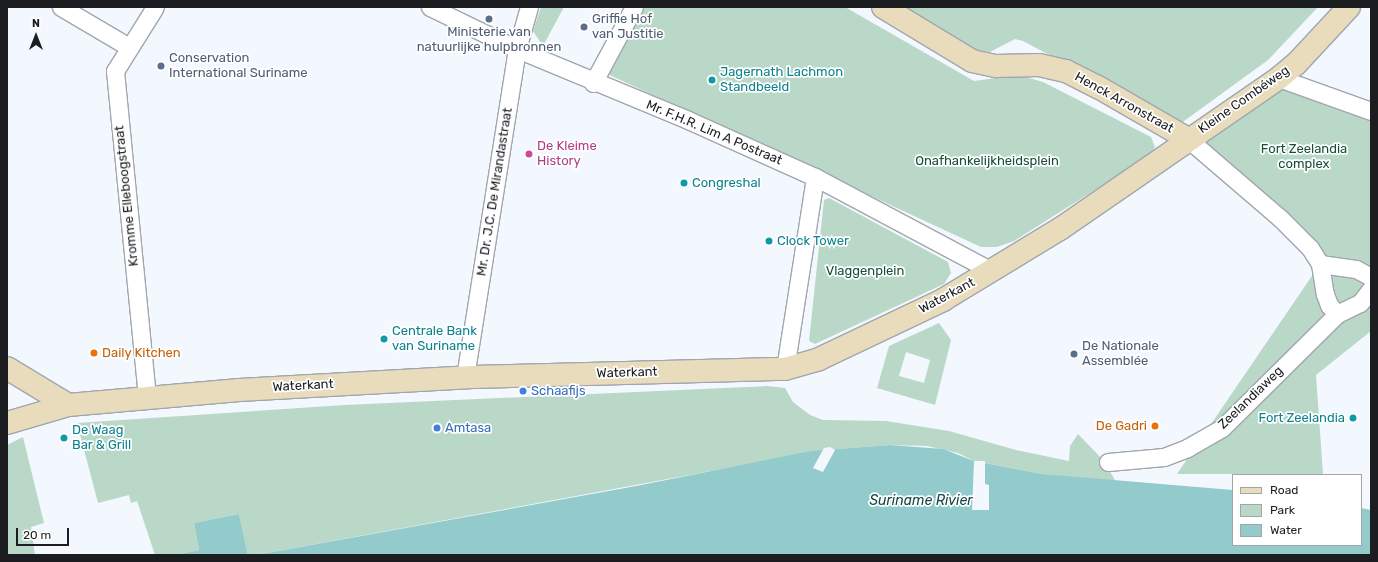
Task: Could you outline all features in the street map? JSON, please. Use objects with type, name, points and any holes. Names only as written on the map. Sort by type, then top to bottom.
[{"type":"main road","name":"Henck Arronstraat","points":[[883,7],[972,61],[996,66],[1039,64],[1066,71],[1098,87],[1188,139]]},
{"type":"main road","name":"Kleine Combéweg","points":[[1188,139],[1279,78],[1297,63],[1349,7]]},
{"type":"main road","name":"Waterkant","points":[[7,423],[68,405],[147,397],[466,378],[784,370],[830,354],[943,300],[1060,229],[1188,139]]},
{"type":"main road","points":[[7,368],[68,405]]},
{"type":"street","points":[[61,7],[129,47]]},
{"type":"street","name":"Kromme Elleboogstraat","points":[[147,397],[115,75],[116,68],[155,7]]},
{"type":"street","name":"Mr. F.H.R. Lim A Postraat","points":[[430,7],[517,49],[593,82],[688,120],[815,177],[992,271]]},
{"type":"street","name":"Mr. Dr. J.C. De Mirandastraat","points":[[466,378],[517,49],[529,7]]},
{"type":"street","points":[[593,82],[634,7]]},
{"type":"street","points":[[1279,78],[1371,111]]},
{"type":"street","points":[[1188,139],[1280,218],[1310,248],[1320,264],[1325,294],[1329,305],[1337,314]]},
{"type":"street","points":[[784,370],[815,177]]},
{"type":"street","points":[[1320,264],[1356,269],[1371,278]]},
{"type":"street","name":"Zeelandiaweg","points":[[1108,462],[1164,456],[1187,448],[1222,428],[1337,314],[1360,302],[1371,289]]},
{"type":"green space","points":[[541,7],[564,7],[543,46],[533,31]]},
{"type":"green space","name":"Onafhankelijkheidsplein","points":[[638,7],[845,7],[974,81],[1018,75],[1043,82],[1151,137],[1155,147],[1150,155],[1014,241],[997,247],[981,247],[603,72]]},
{"type":"green space","points":[[899,7],[1318,7],[1268,60],[1180,124],[1023,41],[1015,39],[990,52],[970,49]]},
{"type":"green space","name":"Fort Zeelandia complex","points":[[1279,78],[1371,112],[1371,331],[1316,375],[1323,474],[1177,474],[1320,264],[1188,139]]},
{"type":"green space","name":"Vlaggenplein","points":[[829,198],[948,262],[951,273],[944,284],[815,344],[809,341],[824,200]]},
{"type":"green space","points":[[939,323],[951,340],[935,405],[877,388],[889,346]],"holes":[[[906,352],[930,360],[924,383],[899,376]]]},
{"type":"green space","points":[[767,386],[785,388],[793,402],[810,415],[823,420],[886,421],[949,431],[1016,450],[1069,461],[1070,446],[1078,434],[1104,461],[1116,482],[1042,474],[974,461],[958,453],[927,446],[890,445],[825,450],[256,555],[248,555],[239,514],[194,523],[199,550],[175,555],[155,555],[137,501],[131,503],[129,495],[98,503],[77,423],[345,405]]},
{"type":"green space","points":[[23,437],[44,523],[31,527],[35,555],[7,555],[7,445]]},
{"type":"water","name":"Suriname Rivier","points":[[890,445],[943,449],[974,461],[1042,474],[1232,490],[1232,546],[1362,546],[1362,508],[1371,510],[1371,555],[256,555],[636,486],[811,451]]},
{"type":"water","points":[[239,514],[248,555],[175,555],[199,550],[194,523]]},
{"type":"pier","points":[[830,447],[835,450],[823,472],[813,468],[824,448]]},
{"type":"pier","points":[[974,461],[985,461],[985,484],[989,485],[989,510],[972,510]]},
{"type":"place","name":"Ministerie van natuurlijke hulpbronnen","points":[[489,19]]},
{"type":"place","name":"Griffie Hof van Justitie","points":[[584,27]]},
{"type":"place","name":"Conservation International Suriname","points":[[161,66]]},
{"type":"place","name":"Jagernath Lachmon Standbeeld","points":[[712,80]]},
{"type":"place","name":"De Kleime History","points":[[529,154]]},
{"type":"place","name":"Congreshal","points":[[684,183]]},
{"type":"place","name":"Clock Tower","points":[[769,241]]},
{"type":"place","name":"Centrale Bank van Suriname","points":[[384,339]]},
{"type":"place","name":"Daily Kitchen","points":[[94,353]]},
{"type":"place","name":"De Nationale Assemblée","points":[[1074,354]]},
{"type":"place","name":"Schaafijs","points":[[523,391]]},
{"type":"place","name":"Fort Zeelandia","points":[[1353,418]]},
{"type":"place","name":"De Gadri","points":[[1155,426]]},
{"type":"place","name":"Amtasa","points":[[437,428]]},
{"type":"place","name":"De Waag Bar & Grill","points":[[64,438]]}]
